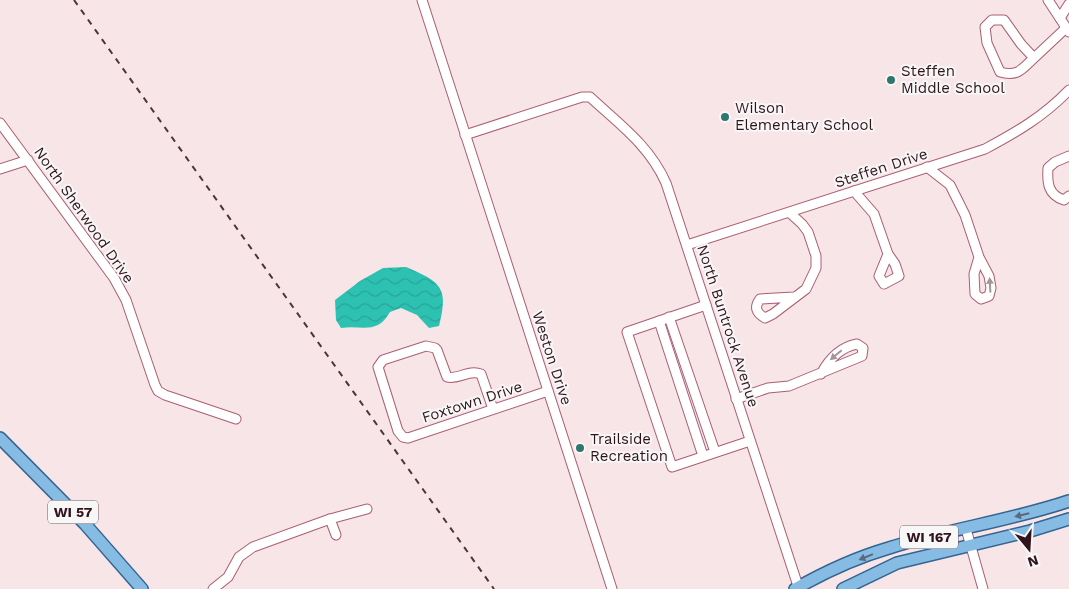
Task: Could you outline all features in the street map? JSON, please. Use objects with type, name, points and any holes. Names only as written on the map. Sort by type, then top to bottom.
[{"type":"main road","name":"WI 57","points":[[0,438],[85,524],[142,589]]},
{"type":"main road","name":"WI 167","points":[[797,588],[847,564],[888,548],[1034,512],[1069,501]]},
{"type":"main road","name":"WI 167","points":[[842,589],[897,563],[1030,532],[1069,519]]},
{"type":"street","name":"Weston Drive","points":[[422,0],[612,589]]},
{"type":"street","points":[[1034,58],[1021,44],[1004,20],[992,20],[985,27],[987,43],[1000,72],[1009,75],[1017,73],[1067,30],[1048,0]]},
{"type":"street","points":[[1060,18],[1069,4]]},
{"type":"street","name":"Steffen Drive","points":[[687,246],[985,149],[1018,132],[1045,112],[1069,90]]},
{"type":"street","name":"North Buntrock Avenue","points":[[465,135],[582,97],[590,97],[645,147],[655,160],[666,183],[687,246],[797,588]]},
{"type":"street","name":"North Sherwood Drive","points":[[0,123],[114,278],[126,300],[154,386],[165,395],[236,419]]},
{"type":"street","points":[[1069,156],[1055,162],[1048,168],[1047,180],[1050,191],[1056,198],[1064,200],[1069,196]]},
{"type":"street","points":[[0,169],[28,160]]},
{"type":"street","points":[[927,168],[950,185],[965,215],[979,257]]},
{"type":"street","points":[[854,191],[874,214],[888,254]]},
{"type":"street","points":[[790,213],[808,232],[816,256],[816,268],[806,289],[794,297]]},
{"type":"street","points":[[706,305],[627,332],[672,467],[750,441]]},
{"type":"street","points":[[669,318],[715,452]]},
{"type":"street","points":[[659,321],[703,456]]},
{"type":"street","name":"Foxtown Drive","points":[[493,410],[480,374],[472,372],[453,378],[447,377],[435,348],[426,346],[383,360],[378,366],[398,431],[403,437],[414,436],[493,410],[548,391]]},
{"type":"street","points":[[736,399],[768,388],[789,386],[821,374]]},
{"type":"street","points":[[213,589],[228,578],[239,557],[253,546],[330,519],[367,509]]},
{"type":"street","points":[[330,519],[336,535]]},
{"type":"street","points":[[966,528],[983,589]]},
{"type":"water","points":[[406,267],[427,277],[439,287],[443,302],[439,326],[429,328],[417,315],[401,308],[390,312],[380,324],[369,328],[341,328],[336,320],[335,300],[360,281],[383,268]]},
{"type":"railway","points":[[74,0],[494,589]]},
{"type":"place","name":"Steffen Middle School","points":[[891,80]]},
{"type":"place","name":"Wilson Elementary School","points":[[725,117]]},
{"type":"place","name":"Trailside Recreation","points":[[580,448]]}]
